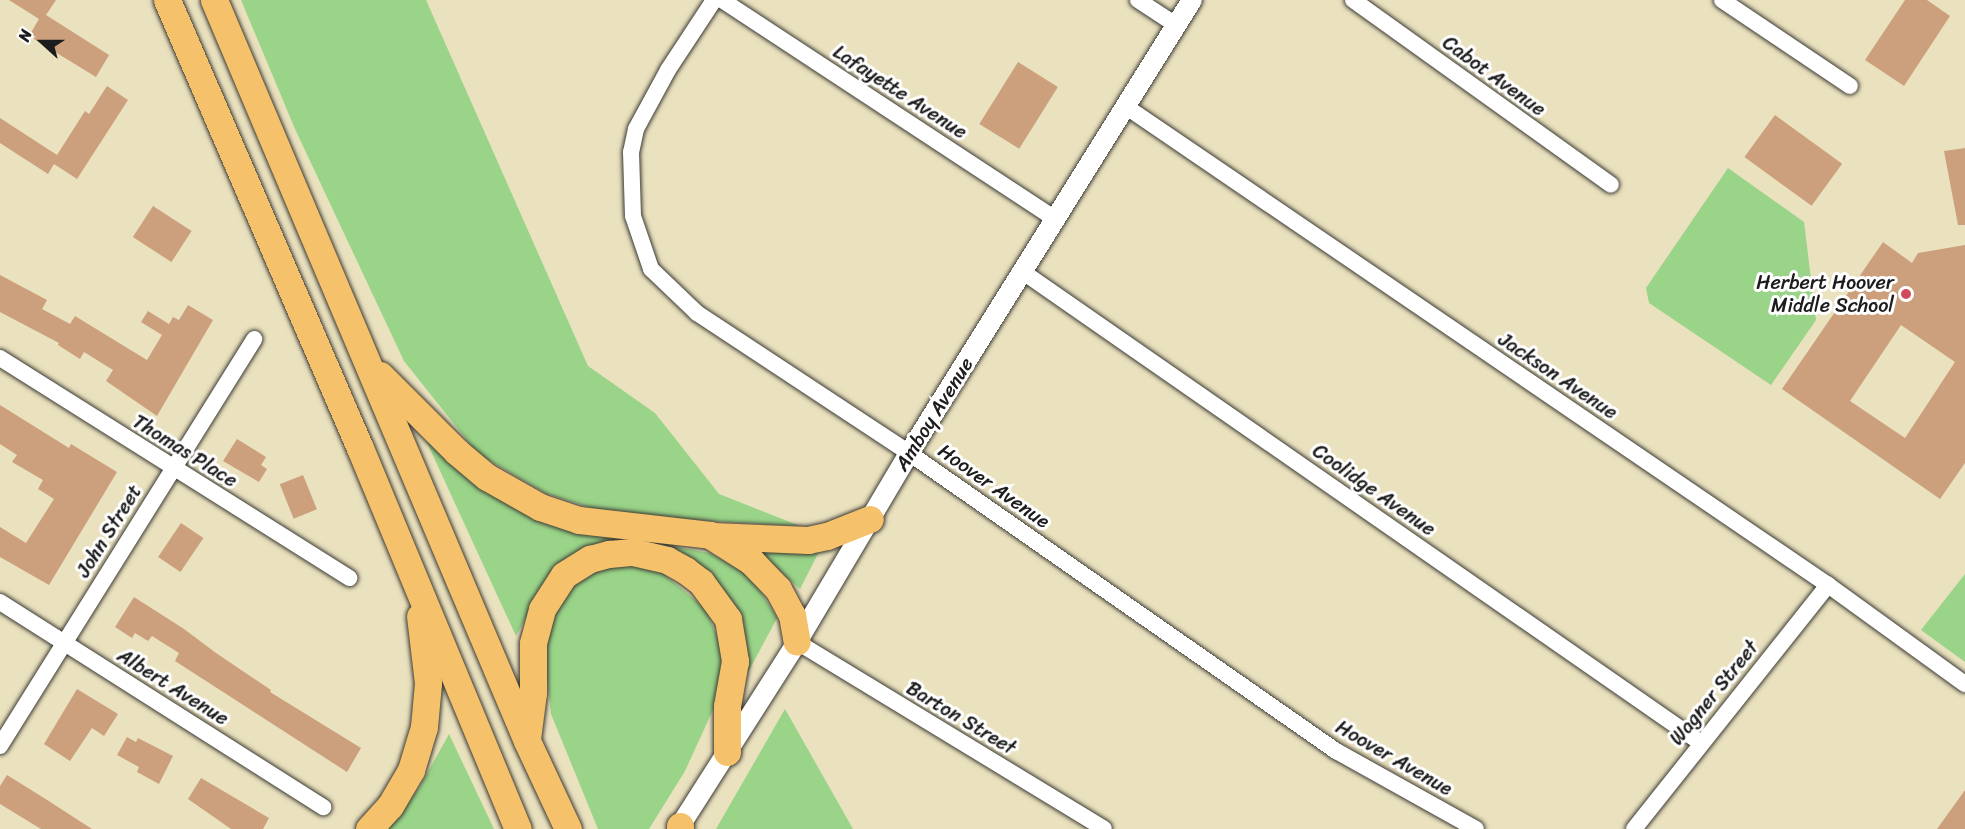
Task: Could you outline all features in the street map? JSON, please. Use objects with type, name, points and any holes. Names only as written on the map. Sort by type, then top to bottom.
[{"type":"highway","points":[[167,0],[417,585],[518,829]]},
{"type":"highway","points":[[214,0],[527,741],[568,829]]},
{"type":"highway","points":[[370,366],[472,464],[513,494],[540,507],[591,522],[710,536],[808,540],[827,536],[870,519]]},
{"type":"highway","points":[[710,536],[751,561],[778,589],[792,615],[797,642]]},
{"type":"highway","points":[[527,741],[533,693],[533,643],[547,600],[564,575],[590,559],[609,554],[633,552],[667,560],[685,570],[701,582],[728,619],[735,661],[727,706],[727,752]]},
{"type":"highway","points":[[369,829],[390,806],[411,770],[424,727],[428,683],[417,585]]},
{"type":"street","name":"Hoover Avenue","points":[[714,0],[668,70],[636,129],[632,152],[633,216],[651,269],[697,313],[909,453],[1336,751],[1476,829]]},
{"type":"street","name":"Lafayette Avenue","points":[[722,0],[1056,219]]},
{"type":"street","points":[[1138,0],[1176,26]]},
{"type":"street","name":"Amboy Avenue","points":[[679,828],[797,642],[909,453],[1192,0]]},
{"type":"street","name":"Cabot Avenue","points":[[1353,0],[1611,186]]},
{"type":"street","points":[[1722,0],[1850,86]]},
{"type":"street","name":"Jackson Avenue","points":[[1125,106],[1828,585],[1965,684]]},
{"type":"street","name":"Coolidge Avenue","points":[[1023,272],[1701,743]]},
{"type":"street","name":"John Street","points":[[0,746],[255,339]]},
{"type":"street","name":"Thomas Place","points":[[0,358],[349,578]]},
{"type":"street","name":"Wagner Street","points":[[1634,829],[1828,585]]},
{"type":"street","name":"Albert Avenue","points":[[0,602],[323,807]]},
{"type":"street","name":"Barton Street","points":[[797,642],[1104,829]]},
{"type":"green space","points":[[241,0],[426,0],[588,366],[655,413],[719,494],[800,526],[617,516],[547,494],[478,454],[404,361],[295,129]]},
{"type":"green space","points":[[1728,168],[1804,222],[1816,320],[1771,385],[1649,303],[1646,288]]},
{"type":"green space","points":[[424,436],[580,530],[618,540],[553,569],[516,636]]},
{"type":"green space","points":[[658,544],[710,553],[752,577],[777,618],[745,678],[744,634],[723,588]]},
{"type":"green space","points":[[822,546],[800,589],[753,547]]},
{"type":"green space","points":[[622,563],[659,570],[706,609],[724,653],[718,699],[685,771],[649,829],[598,829],[551,714],[544,648],[554,609],[588,571]]},
{"type":"green space","points":[[1965,574],[1965,662],[1921,630]]},
{"type":"green space","points":[[785,709],[853,829],[716,829]]},
{"type":"green space","points":[[449,734],[494,829],[385,829],[419,788]]},
{"type":"building","points":[[9,0],[56,0],[46,15],[109,55],[96,77],[29,36],[39,19]]},
{"type":"building","points":[[1905,0],[1927,0],[1950,16],[1904,86],[1865,60]]},
{"type":"building","points":[[1018,62],[1058,87],[1019,149],[979,124]]},
{"type":"building","points":[[107,86],[128,100],[77,179],[54,164],[48,174],[0,143],[0,118],[57,155],[85,111],[89,114]]},
{"type":"building","points":[[1775,115],[1842,164],[1812,206],[1744,157]]},
{"type":"building","points":[[1965,148],[1965,225],[1958,225],[1944,151]]},
{"type":"building","points":[[153,206],[192,231],[171,262],[133,237]]},
{"type":"building","name":"Herbert Hoover Middle School","points":[[1883,242],[1912,263],[1918,253],[1965,245],[1965,463],[1940,499],[1782,389]],"holes":[[[1901,325],[1955,362],[1905,438],[1850,401]]]},
{"type":"building","points":[[0,275],[47,300],[42,309],[70,324],[75,316],[147,360],[162,335],[141,322],[148,311],[169,324],[173,317],[179,320],[188,305],[213,320],[157,416],[106,381],[113,370],[84,352],[80,359],[58,345],[59,343],[0,312]]},
{"type":"building","points":[[0,405],[69,448],[71,444],[117,472],[49,585],[0,557],[0,527],[26,543],[54,499],[38,489],[43,480],[12,462],[17,455],[0,444]]},
{"type":"building","points":[[237,439],[266,457],[261,465],[267,469],[259,482],[223,461]]},
{"type":"building","points":[[303,475],[317,509],[294,519],[280,484]]},
{"type":"building","points":[[181,523],[203,538],[180,572],[158,557]]},
{"type":"building","points":[[134,597],[184,629],[271,690],[270,692],[361,748],[347,772],[175,661],[179,653],[152,636],[148,641],[135,633],[132,638],[115,627]]},
{"type":"building","points":[[77,689],[118,714],[104,736],[92,728],[70,761],[44,744]]},
{"type":"building","points":[[127,737],[136,742],[138,738],[173,756],[159,784],[137,772],[139,767],[117,755]]},
{"type":"building","points":[[7,775],[92,829],[41,829],[0,804],[0,786]]},
{"type":"building","points":[[201,778],[269,818],[263,829],[231,829],[188,799]]},
{"type":"building","points":[[1965,790],[1965,829],[1937,829]]},
{"type":"place","name":"Herbert Hoover Middle School","points":[[1906,294]]}]
